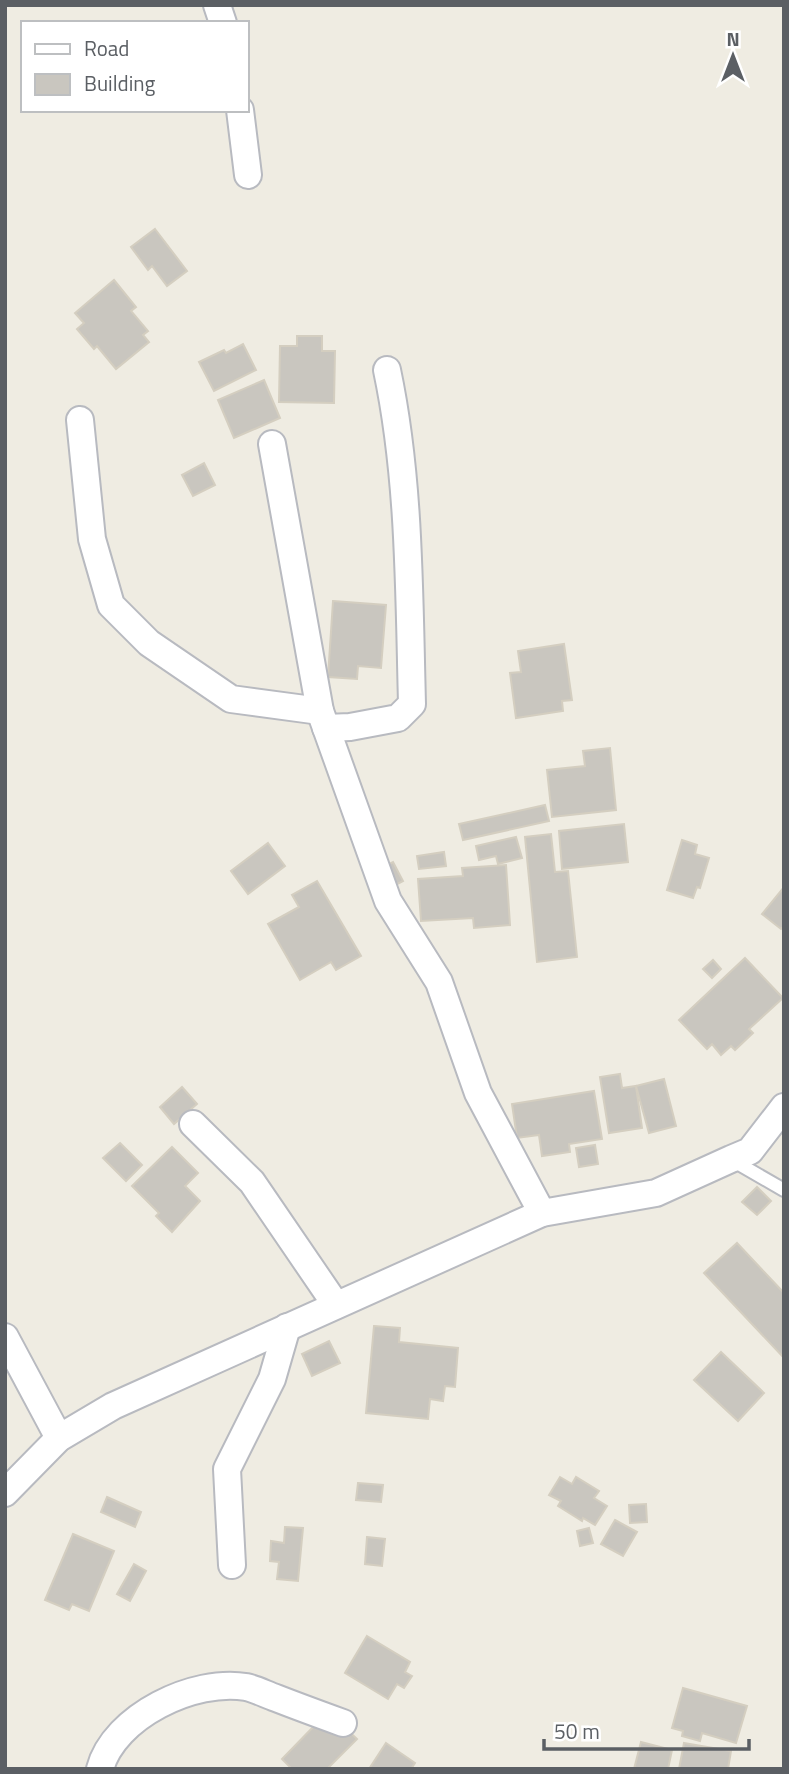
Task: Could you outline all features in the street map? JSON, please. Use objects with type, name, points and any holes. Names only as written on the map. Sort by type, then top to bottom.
[{"type":"street","points":[[240,112],[248,175]]},
{"type":"street","points":[[80,420],[92,539],[111,605],[149,643],[231,699],[350,727],[398,718],[412,704],[408,553],[397,418],[387,370]]},
{"type":"street","points":[[272,444],[323,719],[388,901],[439,982],[478,1093],[542,1213]]},
{"type":"street","points":[[5,1493],[59,1438],[113,1406],[542,1213],[656,1193],[750,1151],[784,1107]]},
{"type":"street","points":[[193,1124],[252,1182],[335,1305]]},
{"type":"street","points":[[232,1565],[227,1469],[272,1379],[287,1327]]},
{"type":"street","points":[[5,1337],[59,1438]]},
{"type":"street","points":[[100,1769],[117,1736],[149,1711],[178,1695],[216,1687],[246,1687],[343,1723]]},
{"type":"lane","points":[[732,1159],[784,1190]]},
{"type":"building","points":[[155,229],[187,271],[167,286],[152,266],[148,270],[131,247]]},
{"type":"building","points":[[114,280],[136,307],[131,311],[148,331],[143,335],[149,342],[116,369],[97,346],[94,349],[77,329],[84,323],[75,313]]},
{"type":"building","points":[[297,336],[322,336],[322,351],[335,351],[334,403],[279,402],[280,346],[297,346]]},
{"type":"building","points":[[243,344],[256,370],[214,391],[199,362]]},
{"type":"building","points":[[264,380],[280,418],[234,438],[218,400]]},
{"type":"building","points":[[204,463],[215,485],[193,496],[182,475]]},
{"type":"building","points":[[333,601],[386,605],[381,668],[358,666],[357,679],[328,677]]},
{"type":"building","points":[[564,644],[572,700],[562,701],[563,711],[516,718],[510,673],[521,672],[518,651]]},
{"type":"building","points":[[610,748],[616,810],[552,817],[547,770],[585,766],[583,751]]},
{"type":"building","points":[[545,805],[549,821],[463,840],[459,824]]},
{"type":"building","points":[[624,824],[628,862],[562,869],[559,831]]},
{"type":"building","points":[[551,834],[555,872],[568,871],[577,957],[537,962],[525,837]]},
{"type":"building","points":[[516,837],[522,858],[498,864],[496,856],[479,860],[476,846]]},
{"type":"building","points":[[682,840],[697,845],[695,854],[709,858],[700,888],[697,887],[693,898],[667,890]]},
{"type":"building","points":[[268,843],[285,866],[248,894],[231,871]]},
{"type":"building","points":[[444,852],[446,866],[419,869],[417,856]]},
{"type":"building","points":[[393,862],[403,881],[390,888],[379,869]]},
{"type":"building","points":[[506,865],[510,925],[474,928],[473,918],[421,921],[418,879],[463,876],[462,868]]},
{"type":"building","points":[[317,881],[361,956],[336,970],[331,962],[300,980],[268,924],[299,907],[292,895]]},
{"type":"building","points":[[784,887],[784,926],[781,929],[762,914]]},
{"type":"building","points":[[745,958],[783,998],[749,1029],[753,1033],[735,1050],[731,1046],[721,1055],[712,1044],[707,1049],[679,1020]]},
{"type":"building","points":[[713,960],[721,969],[712,978],[703,969]]},
{"type":"building","points":[[620,1074],[622,1088],[636,1086],[642,1128],[609,1133],[600,1077]]},
{"type":"building","points":[[664,1079],[676,1126],[649,1133],[636,1086]]},
{"type":"building","points":[[182,1087],[197,1104],[174,1124],[160,1107]]},
{"type":"building","points":[[594,1091],[602,1139],[569,1144],[570,1152],[542,1156],[539,1135],[517,1138],[512,1104]]},
{"type":"building","points":[[120,1143],[142,1165],[126,1181],[103,1158]]},
{"type":"building","points":[[595,1145],[598,1164],[579,1167],[576,1148]]},
{"type":"building","points":[[172,1147],[198,1173],[185,1186],[200,1201],[172,1232],[156,1216],[159,1213],[132,1186]]},
{"type":"building","points":[[757,1187],[771,1201],[757,1215],[742,1202]]},
{"type":"building","points":[[737,1243],[784,1293],[784,1358],[704,1273]]},
{"type":"building","points":[[374,1326],[400,1328],[399,1342],[458,1348],[455,1387],[445,1386],[443,1401],[430,1399],[428,1419],[366,1413]]},
{"type":"building","points":[[329,1341],[340,1363],[312,1376],[302,1354]]},
{"type":"building","points":[[721,1352],[764,1393],[738,1421],[694,1380]]},
{"type":"building","points":[[560,1477],[572,1484],[576,1477],[599,1491],[594,1498],[607,1506],[595,1525],[583,1518],[582,1521],[558,1506],[561,1501],[549,1495]]},
{"type":"building","points":[[358,1483],[383,1485],[381,1502],[356,1500]]},
{"type":"building","points":[[107,1497],[141,1512],[135,1527],[101,1512]]},
{"type":"building","points":[[646,1504],[647,1522],[630,1523],[629,1505]]},
{"type":"building","points":[[615,1520],[637,1532],[623,1556],[601,1544]]},
{"type":"building","points":[[285,1527],[303,1528],[298,1581],[277,1579],[279,1562],[270,1561],[271,1541],[284,1543]]},
{"type":"building","points":[[589,1528],[593,1543],[580,1546],[577,1531]]},
{"type":"building","points":[[73,1534],[114,1551],[89,1611],[72,1604],[69,1610],[45,1600]]},
{"type":"building","points":[[367,1537],[385,1539],[382,1566],[365,1564]]},
{"type":"building","points":[[134,1564],[146,1571],[130,1601],[117,1594]]},
{"type":"building","points":[[367,1636],[410,1662],[405,1672],[412,1676],[404,1688],[397,1684],[388,1699],[345,1673]]},
{"type":"building","points":[[683,1688],[747,1706],[736,1743],[702,1733],[700,1741],[682,1736],[683,1731],[672,1728]]},
{"type":"building","points":[[321,1719],[342,1725],[357,1739],[329,1767],[331,1769],[292,1769],[282,1759]]},
{"type":"building","points":[[641,1742],[672,1750],[668,1769],[634,1769]]},
{"type":"building","points":[[386,1743],[415,1763],[411,1769],[369,1769]]},
{"type":"building","points":[[684,1743],[731,1751],[728,1769],[679,1769]]}]
